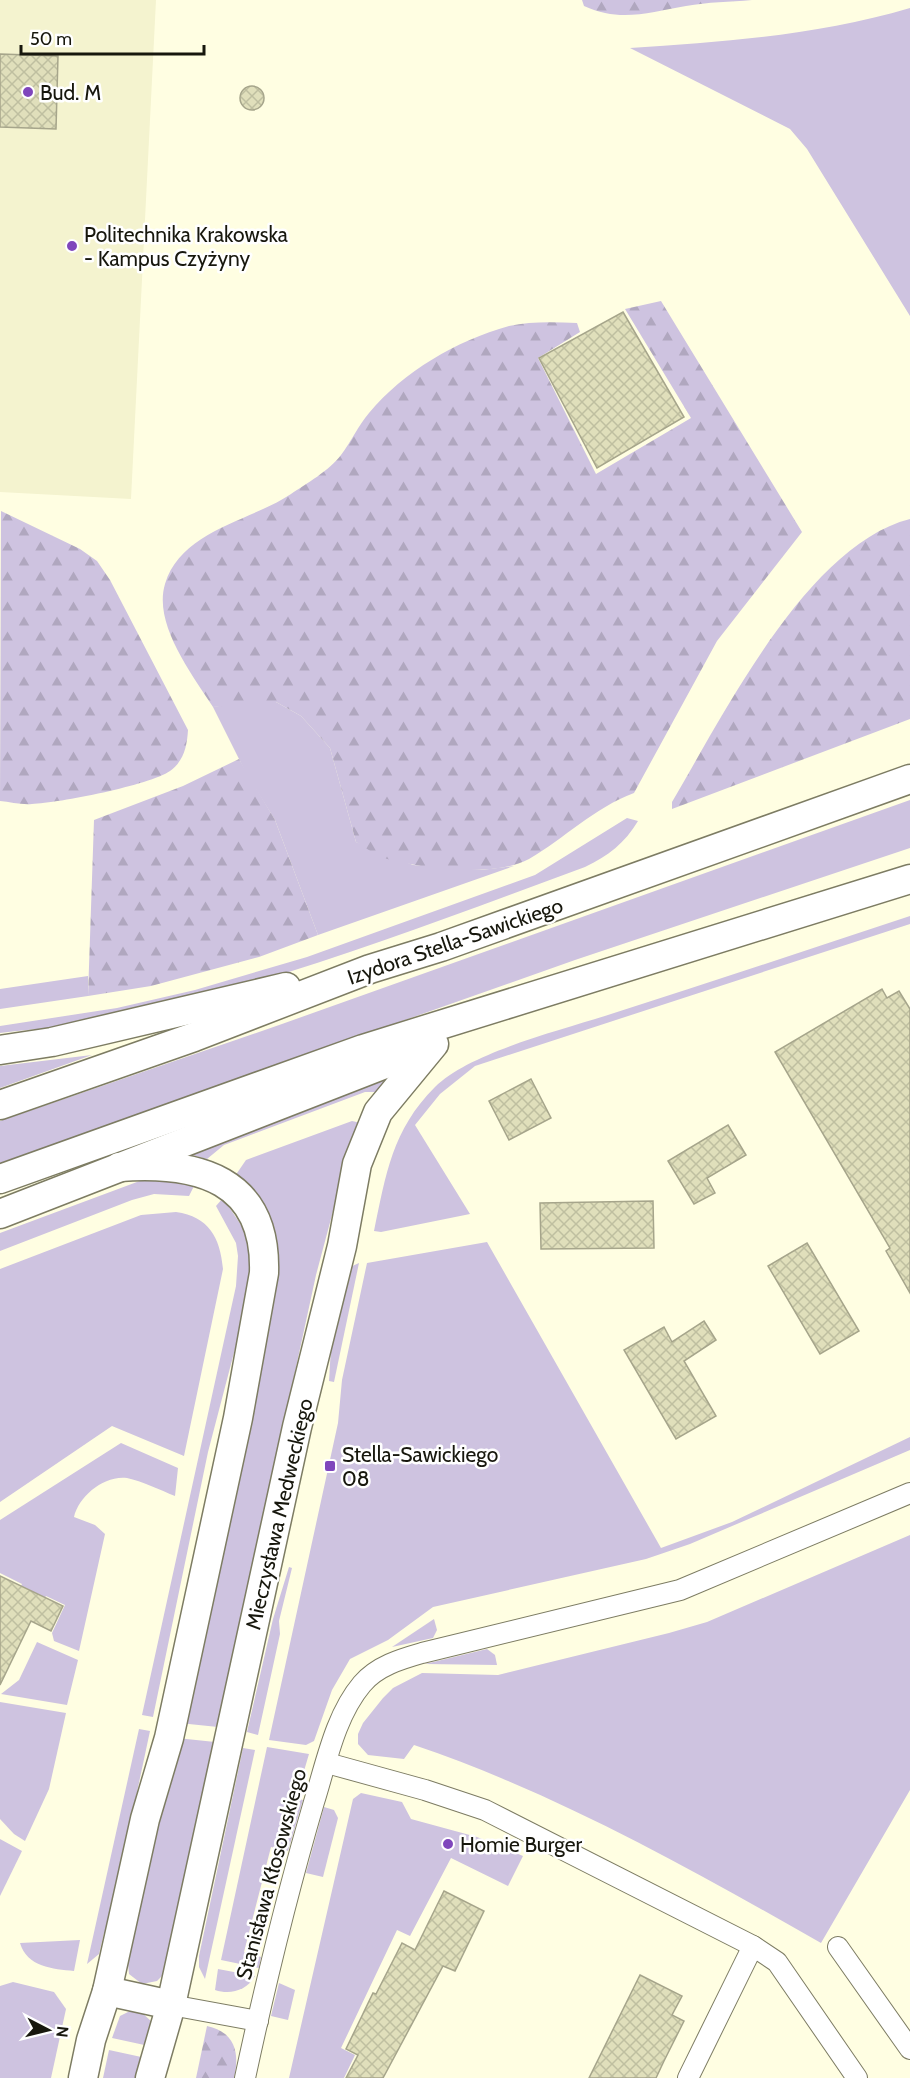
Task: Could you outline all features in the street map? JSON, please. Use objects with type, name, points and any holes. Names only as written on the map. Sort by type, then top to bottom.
[{"type":"main road","name":"Izydora Stella-Sawickiego","points":[[0,1105],[194,1037],[370,969],[441,947],[910,779]]},
{"type":"main road","points":[[0,1179],[363,1049],[910,879]]},
{"type":"main road","points":[[0,1050],[52,1042],[220,1000],[370,969]]},
{"type":"main road","points":[[0,1214],[434,1044],[470,1017]]},
{"type":"main road","name":"Mieczysława Medweckiego","points":[[150,2078],[171,2005],[297,1427],[342,1246],[357,1164],[378,1112],[434,1044]]},
{"type":"main road","points":[[83,2078],[91,2040],[107,1991],[145,1819],[171,1728],[238,1418],[264,1260],[262,1239],[252,1214],[228,1186],[215,1178],[183,1167],[150,1165],[119,1167]]},
{"type":"main road","points":[[107,1991],[171,2005]]},
{"type":"street","points":[[327,1763],[344,1713],[354,1695],[366,1679],[392,1663],[422,1653],[680,1590],[910,1493]]},
{"type":"street","name":"Stanisława Kłosowskiego","points":[[245,2078],[289,1888],[327,1763],[425,1790],[484,1810],[753,1946],[777,1962],[857,2078]]},
{"type":"street","points":[[688,2078],[753,1946]]},
{"type":"street","points":[[838,1947],[910,2049]]},
{"type":"street","points":[[171,2005],[258,2021]]},
{"type":"shaded area","name":"Politechnika Krakowska - Kampus Czyżyny","points":[[0,0],[156,0],[131,499],[0,492]]},
{"type":"green space","points":[[582,0],[752,0],[702,4],[623,15],[597,11],[584,6]]},
{"type":"green space","points":[[910,8],[910,316],[807,149],[790,129],[630,48],[736,40],[806,31]]},
{"type":"green space","points":[[661,301],[802,532],[717,641],[634,793],[619,799],[593,815],[529,859],[514,865],[458,870],[400,862],[377,855],[356,842],[330,748],[301,716],[276,702],[213,707],[185,664],[169,632],[164,615],[165,584],[173,566],[201,539],[275,503],[324,471],[341,455],[361,423],[383,398],[432,359],[489,332],[517,324],[577,323],[580,332],[538,358],[596,474],[691,418],[625,309]]},
{"type":"green space","points":[[1,511],[80,549],[97,561],[110,580],[188,730],[184,753],[179,763],[170,771],[125,787],[45,803],[20,804],[0,801]]},
{"type":"green space","points":[[910,519],[910,719],[672,809],[672,802],[716,725],[772,638],[803,597],[837,562],[872,535]]},
{"type":"green space","points":[[244,702],[276,702],[301,716],[330,748],[356,842],[413,865],[481,870],[514,866],[318,935],[275,820],[246,773],[213,707]]},
{"type":"green space","points":[[239,759],[275,820],[318,935],[259,957],[151,986],[88,996],[94,820],[183,786]]},
{"type":"green space","points":[[910,800],[910,848],[575,960],[0,1163],[0,1121],[282,1024]]},
{"type":"green space","points":[[627,818],[638,821],[622,842],[585,867],[345,954],[162,1007],[87,1023],[0,1033],[0,1026],[117,1008],[195,990],[307,957],[535,875]]},
{"type":"green space","points":[[910,916],[910,924],[475,1066],[440,1094],[415,1125],[470,1214],[381,1232],[374,1231],[387,1172],[400,1136],[421,1103],[451,1074],[470,1063],[518,1043]]},
{"type":"green space","points":[[88,976],[88,996],[0,1009],[0,989]]},
{"type":"green space","points":[[92,1055],[0,1088],[0,1066]]},
{"type":"green space","points":[[393,1070],[376,1092],[365,1092],[224,1145],[207,1159],[188,1154]]},
{"type":"green space","points":[[352,1121],[361,1123],[344,1170],[316,1275],[218,1727],[179,1723],[276,1283],[275,1249],[268,1225],[235,1176],[246,1160]]},
{"type":"green space","points":[[145,1179],[196,1182],[189,1196],[154,1194],[132,1200],[0,1251],[0,1233]]},
{"type":"green space","points":[[223,1198],[247,1234],[251,1262],[247,1303],[208,1452],[153,1717],[142,1715],[236,1286],[238,1256],[236,1243],[216,1206]]},
{"type":"green space","points":[[176,1212],[197,1219],[211,1230],[219,1247],[223,1269],[184,1456],[112,1426],[0,1502],[0,1269],[141,1215]]},
{"type":"green space","points":[[487,1242],[661,1548],[732,1522],[910,1437],[910,1450],[690,1544],[646,1559],[433,1607],[388,1640],[350,1659],[332,1690],[314,1741],[306,1745],[269,1740],[338,1423],[342,1380],[367,1263]]},
{"type":"green space","points":[[359,1263],[334,1382],[329,1381],[331,1347],[348,1268]]},
{"type":"green space","points":[[121,1443],[178,1468],[175,1496],[139,1481],[118,1478],[101,1483],[81,1502],[74,1517],[95,1525],[105,1534],[79,1651],[54,1641],[52,1633],[65,1605],[46,1596],[44,1599],[20,1588],[22,1584],[0,1573],[0,1520]]},
{"type":"green space","points":[[910,1535],[910,1790],[821,1943],[673,1860],[519,1786],[414,1745],[404,1759],[368,1755],[358,1744],[358,1734],[363,1723],[383,1698],[393,1688],[422,1673],[498,1675],[669,1633],[707,1622]]},
{"type":"green space","points":[[289,1567],[292,1568],[279,1621],[280,1634],[258,1735],[247,1732],[273,1619]]},
{"type":"green space","points":[[434,1619],[437,1630],[433,1638],[392,1647]]},
{"type":"green space","points":[[37,1642],[78,1660],[67,1705],[1,1694],[19,1680]]},
{"type":"green space","points":[[487,1649],[495,1655],[497,1665],[425,1664]]},
{"type":"green space","points":[[0,1702],[66,1713],[49,1789],[25,1841],[14,1834],[0,1819]]},
{"type":"green space","points":[[139,1729],[150,1731],[107,1933],[104,1933],[99,1954],[87,1964]]},
{"type":"green space","points":[[177,1738],[215,1742],[165,1973],[157,1981],[142,1984],[129,1974],[128,1964]]},
{"type":"green space","points":[[267,1747],[309,1754],[296,1798],[303,1800],[288,1851],[271,1847],[244,1952],[261,1957],[259,1968],[221,1960]]},
{"type":"green space","points":[[243,1748],[255,1750],[205,1979],[199,1967],[199,1956]]},
{"type":"green space","points":[[361,1793],[402,1802],[411,1819],[477,1837],[523,1856],[508,1886],[451,1858],[410,1936],[397,1930],[341,2048],[355,2055],[344,2078],[289,2078],[353,1799]]},
{"type":"green space","points":[[324,1807],[334,1810],[338,1818],[323,1877],[306,1873]]},
{"type":"green space","points":[[0,1839],[22,1851],[0,1896]]},
{"type":"green space","points":[[80,1940],[74,1971],[50,1968],[35,1962],[23,1951],[20,1943]]},
{"type":"green space","points":[[218,1969],[255,1976],[247,1985],[232,1992],[215,1990]]},
{"type":"green space","points":[[13,1982],[54,1992],[66,2009],[51,2078],[0,2078],[0,1986]]},
{"type":"green space","points":[[279,1983],[295,1990],[288,2020],[271,2016]]},
{"type":"green space","points":[[132,2010],[140,2011],[152,2022],[149,2046],[112,2038],[120,2016]]},
{"type":"green space","points":[[207,2026],[224,2033],[233,2045],[236,2060],[234,2078],[196,2078]]},
{"type":"green space","points":[[109,2050],[146,2058],[142,2078],[103,2078]]},
{"type":"building","name":"Bud. M","points":[[0,54],[58,56],[56,129],[0,127]]},
{"type":"building","points":[[252,86],[261,89],[264,98],[261,107],[252,110],[243,107],[240,98],[243,89]]},
{"type":"building","points":[[623,312],[684,417],[597,468],[539,358]]},
{"type":"building","points":[[882,989],[887,998],[899,991],[910,1009],[910,1293],[886,1251],[890,1248],[775,1052]]},
{"type":"building","points":[[531,1079],[551,1118],[509,1140],[489,1101]]},
{"type":"building","points":[[728,1125],[746,1155],[707,1178],[715,1193],[694,1204],[668,1161]]},
{"type":"building","points":[[653,1201],[654,1248],[541,1249],[540,1203]]},
{"type":"building","points":[[807,1243],[859,1331],[820,1354],[768,1266]]},
{"type":"building","points":[[704,1321],[716,1340],[684,1361],[716,1416],[676,1439],[624,1350],[664,1327],[672,1342]]},
{"type":"building","points":[[0,1576],[63,1606],[51,1631],[31,1621],[0,1685]]},
{"type":"building","points":[[444,1891],[484,1911],[455,1971],[443,1966],[383,2078],[346,2078],[358,2055],[346,2049],[373,1993],[376,1994],[402,1943],[415,1950]]},
{"type":"building","points":[[640,1975],[682,1996],[672,2015],[684,2021],[656,2078],[589,2078]]},
{"type":"place","name":"Bud. M","points":[[28,92]]},
{"type":"place","name":"Politechnika Krakowska - Kampus Czyżyny","points":[[72,246]]},
{"type":"place","name":"Stella-Sawickiego 08","points":[[330,1466]]},
{"type":"place","name":"Homie Burger","points":[[448,1844]]}]
